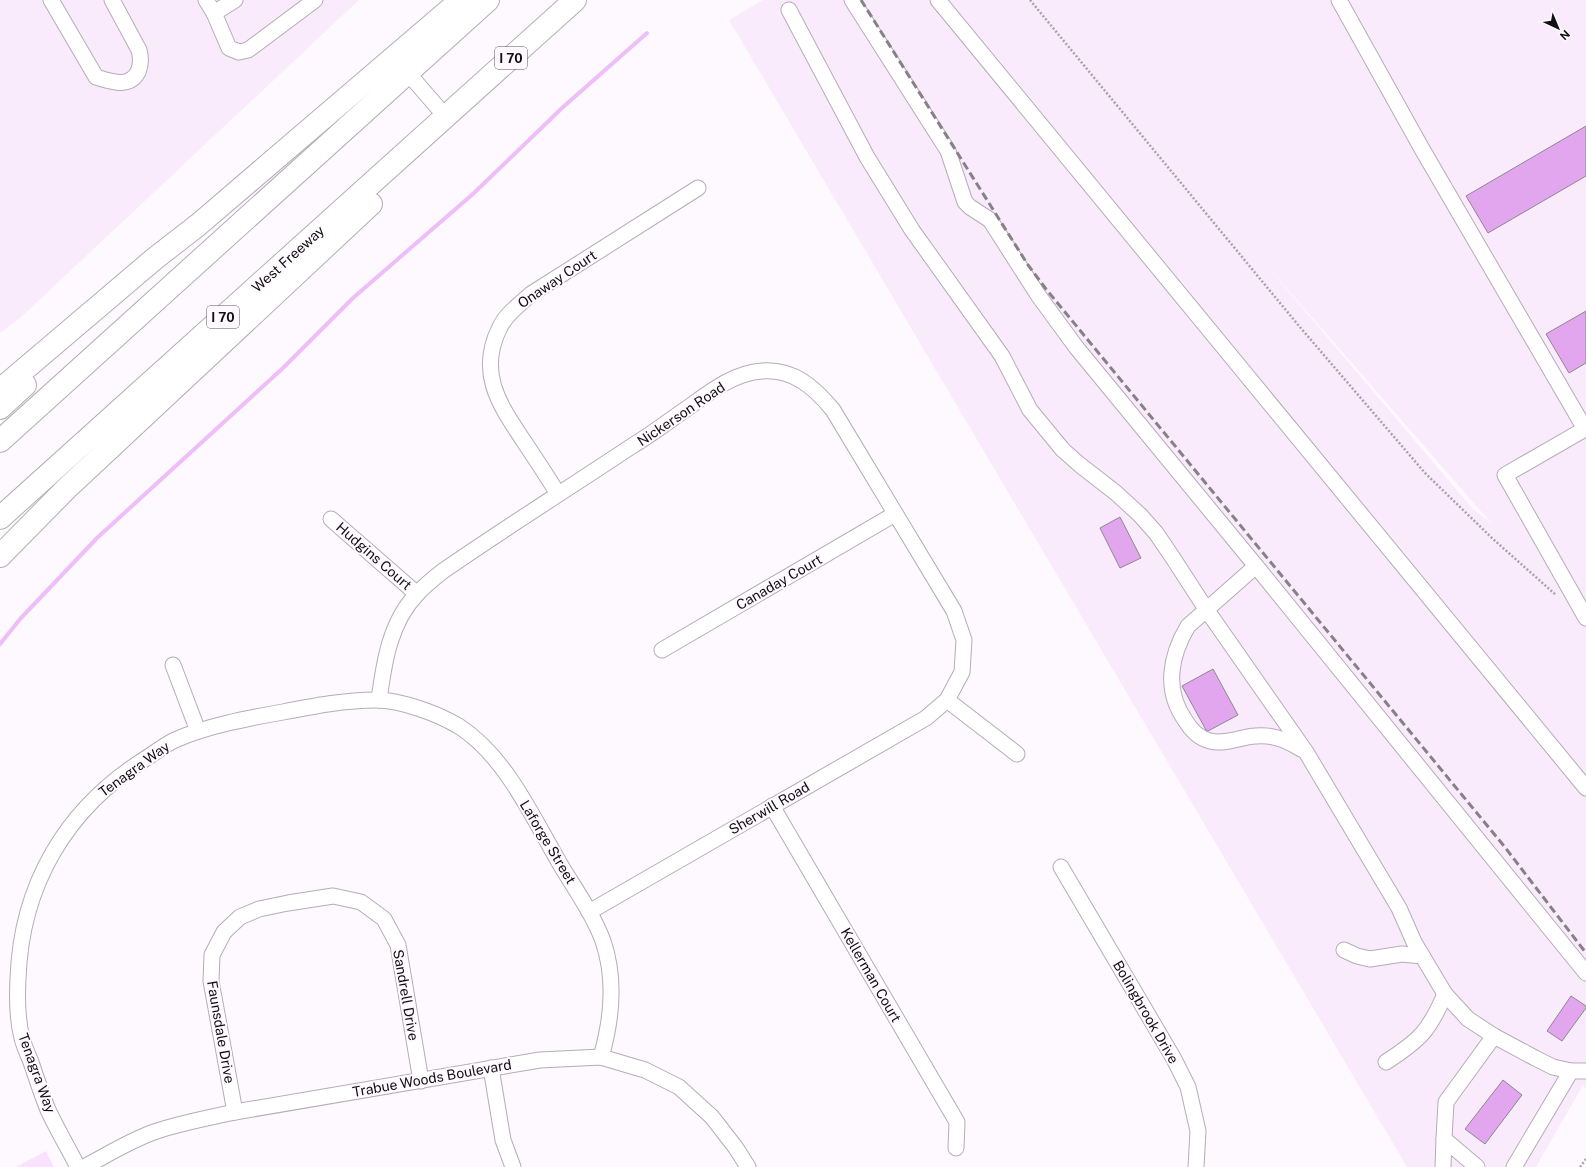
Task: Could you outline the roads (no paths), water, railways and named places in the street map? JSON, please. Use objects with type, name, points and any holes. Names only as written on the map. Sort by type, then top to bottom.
[{"type":"highway","points":[[0,390],[153,260],[198,225],[461,0]]},
{"type":"highway","points":[[0,441],[488,0]]},
{"type":"highway","name":"West Freeway","points":[[0,518],[575,0]]},
{"type":"highway","points":[[0,556],[66,489],[384,192],[446,117]]},
{"type":"highway","points":[[0,408],[159,264],[198,225]]},
{"type":"street","points":[[51,0],[96,77],[113,82],[126,83],[134,78],[139,70],[141,58],[139,50],[112,0]]},
{"type":"street","points":[[234,0],[210,6],[229,48],[239,52],[248,50],[315,0]]},
{"type":"street","points":[[852,0],[948,151],[964,202],[970,208],[990,220],[1038,294],[1076,347],[1256,566],[1586,973]]},
{"type":"street","points":[[938,0],[1586,788]]},
{"type":"street","points":[[1339,0],[1422,149],[1585,429],[1505,475],[1586,618]]},
{"type":"street","points":[[789,10],[871,164],[912,230],[1002,356],[1030,410],[1063,450],[1116,493],[1145,521],[1174,558],[1206,609],[1306,752],[1399,908],[1422,956],[1445,994],[1468,1018],[1494,1036],[1553,1067],[1571,1071],[1586,1071]]},
{"type":"street","points":[[407,72],[446,117]]},
{"type":"street","name":"Onaway Court","points":[[558,494],[504,411],[495,392],[490,369],[492,345],[500,326],[514,309],[531,294],[698,188]]},
{"type":"street","name":"Nickerson Road","points":[[379,700],[390,638],[402,614],[417,594],[443,571],[634,445],[722,384],[743,375],[762,371],[784,373],[803,381],[820,394],[833,410],[954,611],[964,640],[962,672],[947,700]]},
{"type":"street","name":"Canaday Court","points":[[662,650],[895,514]]},
{"type":"street","name":"Hudgins Court","points":[[331,519],[417,594]]},
{"type":"street","points":[[1256,566],[1188,626],[1180,638],[1173,660],[1171,680],[1174,700],[1179,712],[1189,726],[1196,734],[1210,742],[1220,742],[1255,736],[1273,736],[1289,741],[1306,752]]},
{"type":"street","points":[[173,665],[198,731]]},
{"type":"street","name":"Tenagra Way","points":[[78,1167],[47,1108],[22,1036],[18,989],[19,959],[26,920],[38,882],[54,851],[75,819],[103,789],[133,766],[173,741],[198,731],[273,714],[338,702],[379,700]]},
{"type":"street","name":"Laforge Street","points":[[379,700],[408,706],[437,716],[459,727],[479,742],[498,762],[516,789],[589,912],[602,940],[609,964],[612,986],[608,1031],[601,1057]]},
{"type":"street","points":[[947,700],[1016,754]]},
{"type":"street","name":"Sherwill Road","points":[[589,912],[926,718],[947,700]]},
{"type":"street","name":"Kellerman Court","points":[[772,806],[957,1122],[956,1148]]},
{"type":"street","name":"Bolingbrook Drive","points":[[1061,867],[1174,1059],[1188,1087],[1198,1131],[1196,1167]]},
{"type":"street","name":"Sandrell Drive","points":[[288,903],[333,896],[361,902],[384,919],[398,945],[421,1081]]},
{"type":"street","name":"Faunsdale Drive","points":[[235,1112],[211,981],[212,955],[224,932],[240,917],[259,909],[288,903]]},
{"type":"street","points":[[1344,950],[1357,956],[1370,958],[1402,954],[1422,956]]},
{"type":"street","points":[[1386,1062],[1406,1049],[1426,1031],[1435,1018],[1445,994]]},
{"type":"street","points":[[1443,1167],[1446,1102],[1494,1036]]},
{"type":"street","name":"Trabue Woods Boulevard","points":[[84,1167],[122,1146],[154,1132],[202,1119],[235,1112],[540,1060],[601,1057],[645,1070],[679,1087],[712,1117],[736,1148],[748,1167]]},
{"type":"street","points":[[491,1068],[503,1140],[513,1167]]},
{"type":"street","points":[[1514,1167],[1571,1071]]},
{"type":"street","points":[[1444,1140],[1477,1167]]},
{"type":"waterway","points":[[0,644],[21,618],[97,538],[283,368],[353,298],[474,193],[562,108],[647,33]]},
{"type":"railway","points":[[861,0],[1028,265],[1046,289],[1504,846],[1586,953]]}]
